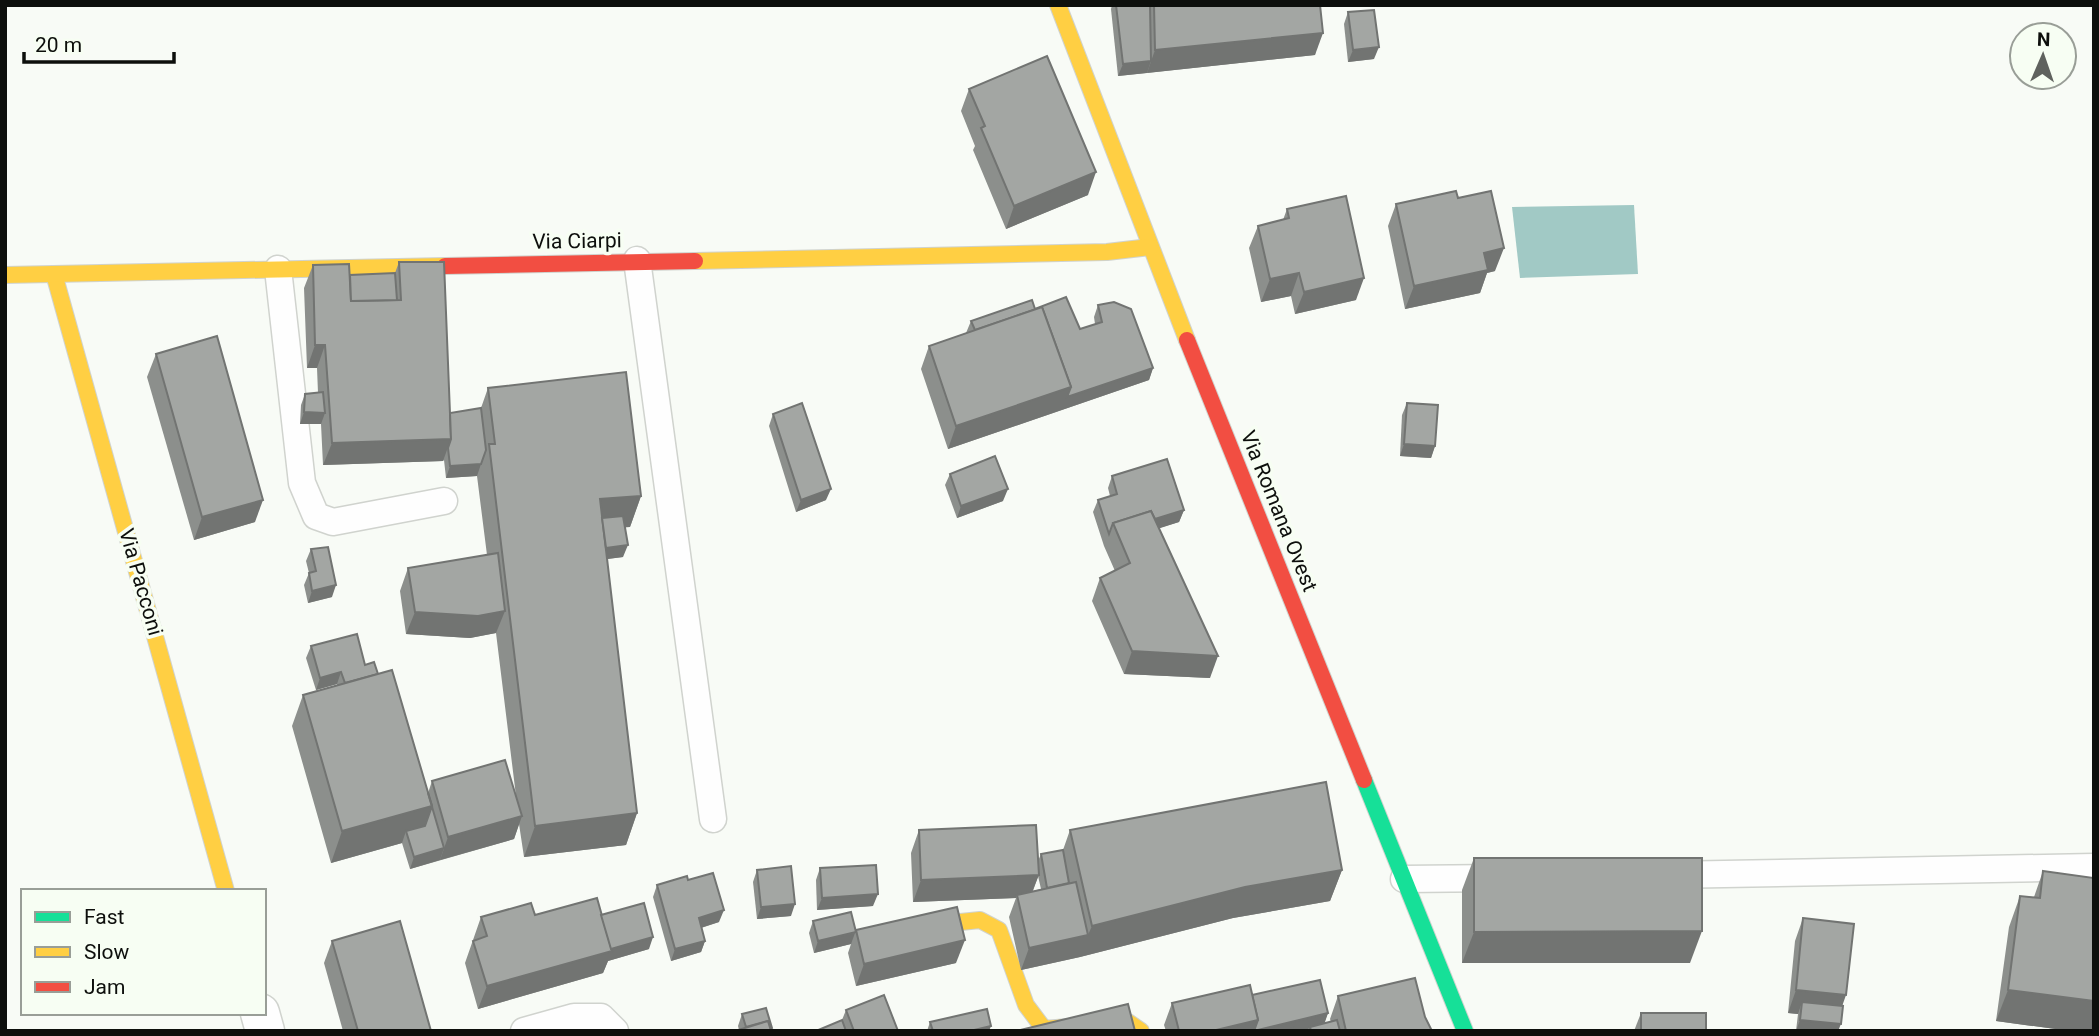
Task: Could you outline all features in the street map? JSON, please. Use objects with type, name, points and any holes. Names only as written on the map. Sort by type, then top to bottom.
[{"type":"street","name":"Via Romana Ovest","points":[[1058,5],[1150,247],[1465,1031]]},
{"type":"street","name":"Via Ciarpi","points":[[5,275],[1093,252],[1150,247]]},
{"type":"street","name":"Via Pacconi","points":[[54,274],[225,889]]},
{"type":"street","points":[[912,927],[980,920],[999,930],[1026,1006],[1044,1030],[1128,1021],[1141,1031]]},
{"type":"lane","points":[[637,260],[713,818]]},
{"type":"lane","points":[[278,269],[302,483],[316,516],[333,523],[444,501]]},
{"type":"lane","points":[[1639,875],[2094,867]]},
{"type":"lane","points":[[1404,879],[1528,877]]},
{"type":"lane","points":[[524,1031],[574,1017],[601,1017],[615,1031]]},
{"type":"water","points":[[1634,205],[1638,274],[1520,278],[1512,207]]},
{"type":"building","points":[[1116,5],[1150,5],[1151,61],[1123,64]]},
{"type":"building","points":[[1154,5],[1320,5],[1323,33],[1155,50]]},
{"type":"building","points":[[1374,10],[1379,47],[1353,50],[1348,12]]},
{"type":"building","points":[[1047,56],[1096,172],[1014,206],[981,128],[985,126],[969,89]]},
{"type":"building","points":[[1456,191],[1458,198],[1491,191],[1504,248],[1484,253],[1488,270],[1414,286],[1396,204]]},
{"type":"building","points":[[1346,196],[1364,278],[1304,292],[1299,273],[1270,279],[1258,226],[1289,218],[1287,209]]},
{"type":"building","points":[[399,262],[444,262],[451,439],[332,443],[325,345],[315,345],[313,265],[349,264],[351,301],[401,300]]},
{"type":"building","points":[[395,273],[397,300],[351,301],[350,275]]},
{"type":"building","points":[[1066,297],[1080,329],[1102,322],[1098,305],[1114,302],[1131,309],[1153,368],[1067,397],[1071,387],[1042,307],[975,330],[971,321],[1032,300],[1035,309]]},
{"type":"building","points":[[1042,307],[1071,387],[956,426],[929,346]]},
{"type":"building","points":[[217,336],[263,500],[202,517],[156,354]]},
{"type":"building","points":[[626,372],[641,496],[600,499],[637,813],[535,826],[489,444],[495,444],[488,388]]},
{"type":"building","points":[[323,392],[325,413],[304,412],[305,394]]},
{"type":"building","points":[[802,403],[831,489],[801,500],[773,414]]},
{"type":"building","points":[[1407,403],[1438,405],[1435,446],[1404,444]]},
{"type":"building","points":[[481,408],[486,450],[481,464],[450,466],[450,413]]},
{"type":"building","points":[[995,456],[1008,489],[961,506],[950,474]]},
{"type":"building","points":[[1167,459],[1184,510],[1155,519],[1151,511],[1113,523],[1109,534],[1098,500],[1117,494],[1112,476]]},
{"type":"building","points":[[1151,511],[1218,656],[1132,651],[1100,578],[1130,563],[1113,523]]},
{"type":"building","points":[[623,516],[628,545],[606,548],[602,518]]},
{"type":"building","points":[[328,547],[336,585],[312,591],[309,573],[316,571],[311,549]]},
{"type":"building","points":[[498,553],[505,611],[478,616],[415,612],[408,568]]},
{"type":"building","points":[[357,634],[365,665],[374,662],[378,674],[345,683],[341,672],[320,678],[311,646]]},
{"type":"building","points":[[392,670],[432,806],[342,831],[303,695]]},
{"type":"building","points":[[505,760],[522,816],[448,837],[432,781]]},
{"type":"building","points":[[1326,782],[1342,870],[1245,887],[1092,926],[1070,830]]},
{"type":"building","points":[[432,806],[444,848],[414,857],[406,831],[425,826]]},
{"type":"building","points":[[1036,825],[1039,875],[921,880],[919,830]]},
{"type":"building","points":[[1063,850],[1069,883],[1047,888],[1041,854]]},
{"type":"building","points":[[1474,858],[1702,858],[1702,931],[1474,932]]},
{"type":"building","points":[[876,865],[878,894],[822,898],[820,868]]},
{"type":"building","points":[[791,866],[795,904],[761,907],[757,870]]},
{"type":"building","points":[[2043,871],[2094,878],[2094,1001],[2008,990],[2020,896],[2040,898]]},
{"type":"building","points":[[713,873],[724,910],[699,918],[705,941],[675,949],[657,885],[687,876],[688,880]]},
{"type":"building","points":[[1076,882],[1088,935],[1029,948],[1017,895]]},
{"type":"building","points":[[597,898],[612,951],[487,986],[473,941],[487,936],[481,917],[531,903],[535,915]]},
{"type":"building","points":[[644,903],[653,937],[611,949],[601,915]]},
{"type":"building","points":[[957,907],[965,940],[864,964],[856,930]]},
{"type":"building","points":[[851,912],[856,932],[818,941],[813,921]]},
{"type":"building","points":[[1803,918],[1854,924],[1846,995],[1796,990]]},
{"type":"building","points":[[400,921],[431,1031],[358,1031],[332,941]]},
{"type":"building","points":[[1415,978],[1425,1017],[1432,1031],[1346,1031],[1338,996]]},
{"type":"building","points":[[1320,980],[1328,1013],[1254,1031],[1258,1020],[1252,995]]},
{"type":"building","points":[[1250,985],[1258,1020],[1212,1031],[1179,1031],[1172,1003]]},
{"type":"building","points":[[884,995],[898,1031],[854,1031],[846,1010]]},
{"type":"building","points":[[1802,1002],[1843,1006],[1841,1024],[1800,1020]]},
{"type":"building","points":[[1128,1004],[1135,1031],[1016,1031]]},
{"type":"building","points":[[766,1008],[772,1028],[770,1029],[768,1021],[746,1027],[742,1014]]},
{"type":"building","points":[[987,1009],[991,1026],[970,1031],[933,1031],[930,1022]]},
{"type":"building","points":[[1641,1013],[1706,1013],[1706,1031],[1641,1031]]},
{"type":"building","points":[[842,1020],[846,1031],[816,1031]]},
{"type":"building","points":[[1337,1020],[1340,1031],[1311,1031],[1310,1027]]},
{"type":"building","points":[[768,1021],[771,1031],[735,1031]]},
{"type":"traffic: fast","points":[[1364,780],[1465,1031]]},
{"type":"traffic: slow","points":[[1058,5],[1187,340]]},
{"type":"traffic: slow","points":[[695,261],[1107,252],[1150,247]]},
{"type":"traffic: slow","points":[[5,275],[445,266]]},
{"type":"traffic: slow","points":[[54,274],[225,889]]},
{"type":"traffic: slow","points":[[912,927],[980,920],[999,930],[1026,1005],[1044,1029],[1128,1022],[1141,1031]]},
{"type":"traffic: jam","points":[[445,266],[695,261]]},
{"type":"traffic: jam","points":[[1187,340],[1364,780]]}]
